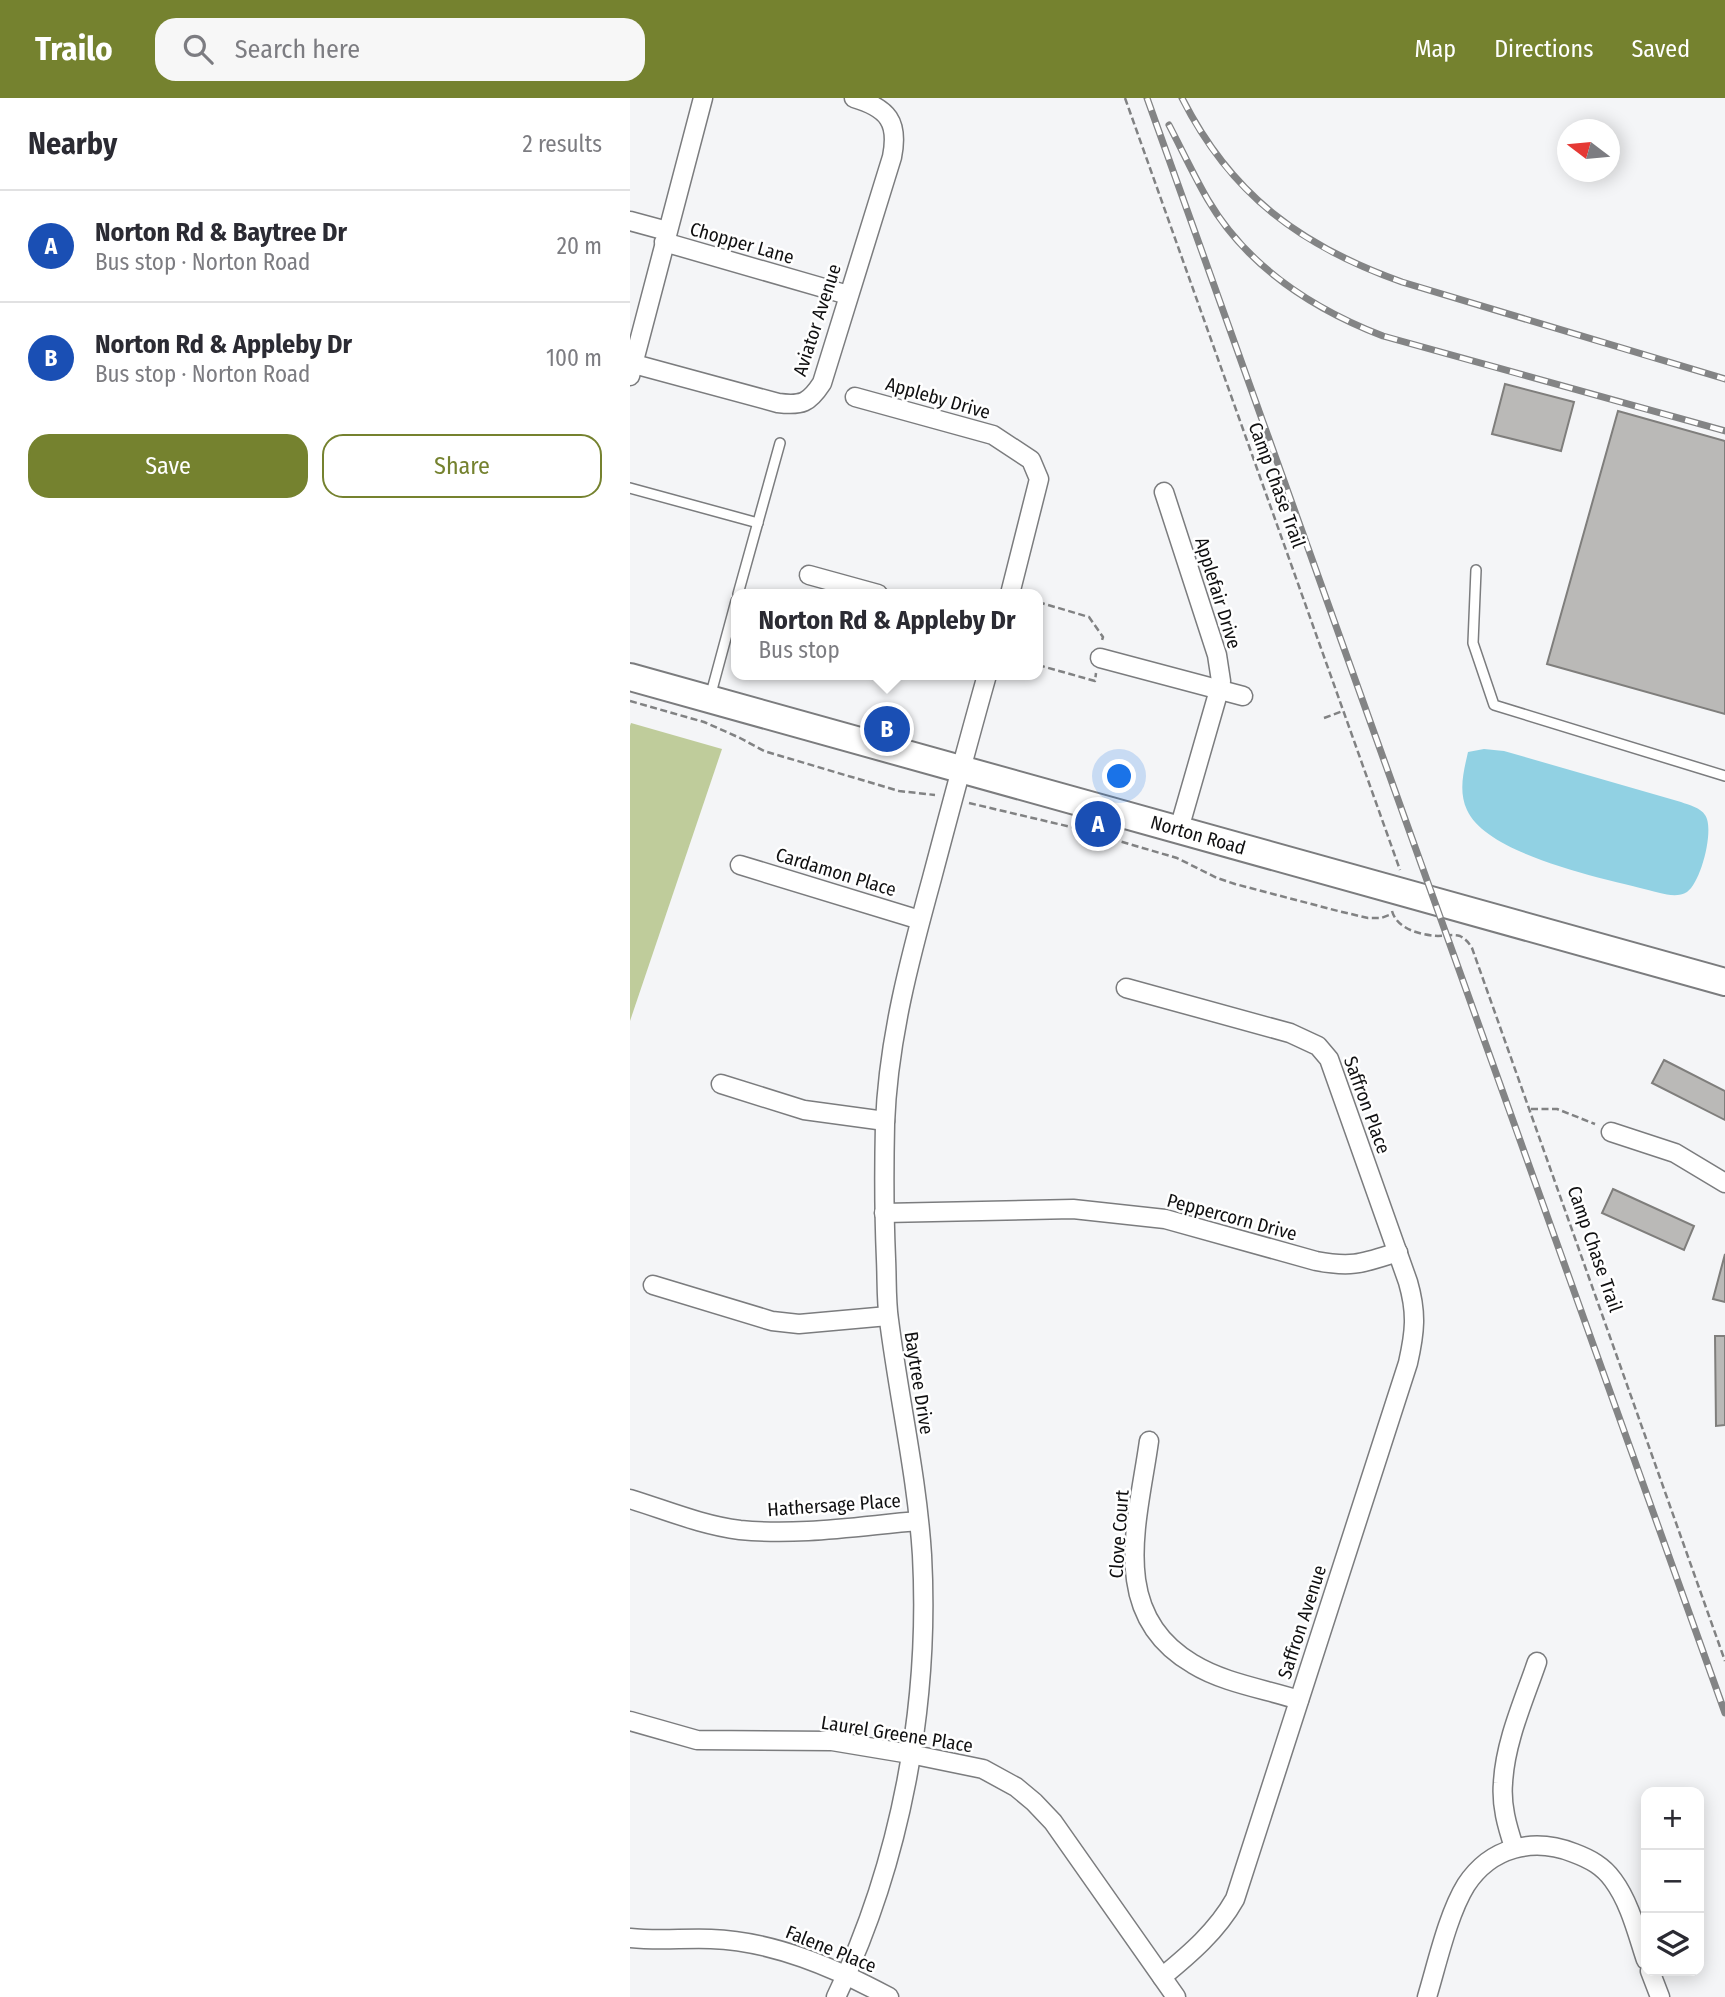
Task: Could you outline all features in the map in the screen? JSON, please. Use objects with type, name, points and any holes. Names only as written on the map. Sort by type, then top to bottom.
[{"type":"main road","name":"Norton Road","points":[[630,677],[1725,982]]},
{"type":"street","points":[[632,370],[703,98]]},
{"type":"street","name":"Aviator Avenue","points":[[632,370],[778,403],[796,405],[812,398],[822,383],[892,158],[896,137],[888,117],[872,104],[854,98]]},
{"type":"street","name":"Chopper Lane","points":[[630,221],[666,237],[848,295]]},
{"type":"street","name":"Appleby Drive","points":[[855,397],[993,435],[1031,460],[1039,479],[1011,589]]},
{"type":"street","name":"Applefair Drive","points":[[1164,492],[1217,655],[1220,681],[1179,829]]},
{"type":"street","points":[[809,575],[860,589]]},
{"type":"street","points":[[1100,659],[1243,696]]},
{"type":"street","points":[[961,769],[986,680]]},
{"type":"street","name":"Baytree Drive","points":[[836,1997],[876,1898],[902,1801],[920,1670],[923,1587],[918,1521],[888,1316],[884,1213],[886,1121],[898,1014],[920,920],[961,769]]},
{"type":"street","name":"Cardamon Place","points":[[740,865],[920,920]]},
{"type":"street","name":"Saffron Place","points":[[1126,988],[1290,1033],[1318,1046],[1329,1059],[1335,1073],[1398,1252]]},
{"type":"street","points":[[721,1084],[803,1110],[886,1121]]},
{"type":"street","points":[[1611,1132],[1675,1153],[1725,1183]]},
{"type":"street","name":"Peppercorn Drive","points":[[884,1213],[1073,1209],[1165,1219],[1316,1261],[1340,1265],[1355,1265],[1398,1252]]},
{"type":"street","name":"Saffron Avenue","points":[[1161,1977],[1190,1955],[1223,1920],[1235,1899],[1413,1342],[1416,1322],[1414,1303],[1398,1252]]},
{"type":"street","points":[[653,1285],[772,1321],[799,1324],[888,1316]]},
{"type":"street","name":"Clove Court","points":[[1149,1441],[1133,1569],[1141,1608],[1163,1640],[1193,1664],[1211,1673],[1299,1700]]},
{"type":"street","name":"Hathersage Place","points":[[630,1499],[694,1521],[738,1529],[784,1532],[918,1521]]},
{"type":"street","points":[[1514,1847],[1504,1807],[1503,1783],[1512,1738],[1536,1662]]},
{"type":"street","name":"Laurel Greene Place","points":[[630,1721],[697,1740],[832,1741],[983,1769],[1016,1787],[1053,1822],[1176,1997]]},
{"type":"street","points":[[1427,1997],[1457,1904],[1466,1886],[1479,1869],[1495,1856],[1514,1847],[1554,1846],[1589,1859],[1603,1868],[1614,1881],[1627,1905],[1641,1946]]},
{"type":"street","name":"Falene Place","points":[[630,1938],[738,1942],[770,1948],[806,1959],[889,1997]]},
{"type":"street","points":[[1652,1976],[1660,1997]]},
{"type":"lane","points":[[739,589],[780,443]]},
{"type":"lane","points":[[630,488],[758,523]]},
{"type":"lane","points":[[1476,570],[1473,643],[1494,705],[1725,776]]},
{"type":"lane","points":[[710,699],[731,623]]},
{"type":"path","name":"Camp Chase Trail","points":[[1125,98],[1401,876]]},
{"type":"path","points":[[1043,603],[1089,617],[1103,637]]},
{"type":"path","points":[[1043,667],[1095,681]]},
{"type":"path","points":[[630,701],[704,722],[764,751],[899,791],[927,793],[1048,821],[1177,858],[1235,884],[1368,918],[1381,918],[1392,914],[1392,906]]},
{"type":"path","points":[[1324,718],[1343,711]]},
{"type":"path","name":"Camp Chase Trail","points":[[1392,914],[1398,923],[1417,932],[1438,936],[1451,934],[1468,942],[1531,1109],[1725,1661]]},
{"type":"path","points":[[1531,1109],[1557,1110],[1611,1132]]},
{"type":"green space","points":[[631,723],[722,749],[630,1021],[630,726]]},
{"type":"water","points":[[1484,749],[1504,751],[1701,810],[1708,822],[1707,843],[1692,887],[1681,895],[1660,893],[1553,864],[1499,841],[1479,827],[1464,803],[1463,781],[1468,752]]},
{"type":"building","points":[[1505,384],[1574,402],[1561,451],[1492,434]]},
{"type":"building","points":[[1618,411],[1725,441],[1725,714],[1547,664]]},
{"type":"building","points":[[1664,1060],[1725,1091],[1725,1120],[1652,1083]]},
{"type":"building","points":[[1613,1189],[1694,1226],[1684,1250],[1602,1213]]},
{"type":"building","points":[[1725,1254],[1725,1302],[1713,1299]]},
{"type":"building","points":[[1715,1336],[1725,1336],[1725,1425],[1716,1426]]},
{"type":"railway","points":[[1147,98],[1725,1713]]},
{"type":"railway","points":[[1182,98],[1223,163],[1247,189],[1272,213],[1332,252],[1402,282],[1725,379]]},
{"type":"railway","points":[[1169,125],[1208,200],[1242,245],[1284,283],[1332,313],[1383,336],[1725,431]]},
{"type":"place","name":"Norton Rd & Appleby Dr","points":[[887,729]]},
{"type":"place","name":"Norton Rd & Baytree Dr","points":[[1098,824]]}]
